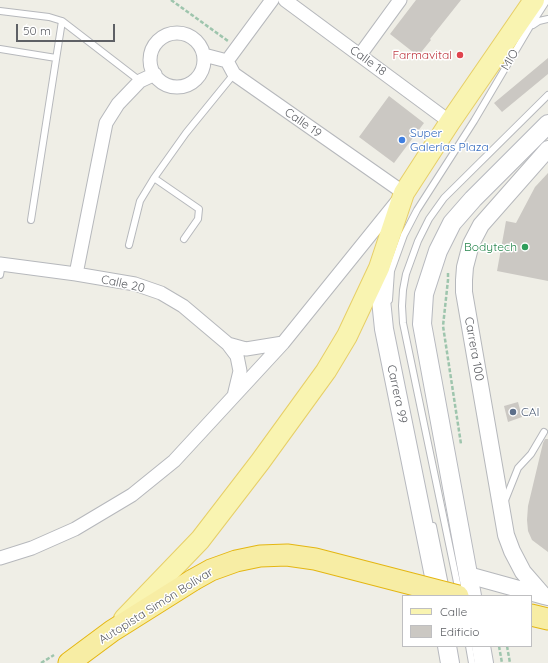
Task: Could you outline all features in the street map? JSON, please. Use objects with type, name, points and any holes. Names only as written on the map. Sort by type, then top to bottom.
[{"type":"highway","name":"Autopista Simón Bolívar","points":[[67,660],[211,570],[236,561],[260,556],[287,555],[315,559],[455,595]]},
{"type":"highway","points":[[532,615],[548,619]]},
{"type":"main road","points":[[404,194],[450,122],[534,0]]},
{"type":"main road","points":[[472,595],[422,324],[424,294],[438,251],[452,223],[473,199],[548,124]]},
{"type":"main road","name":"Carrera 99","points":[[404,194],[379,268],[380,290],[384,329],[438,595]]},
{"type":"main road","points":[[112,631],[200,540],[260,462],[326,371],[347,336],[379,268]]},
{"type":"main road","points":[[447,647],[450,663]]},
{"type":"main road","points":[[481,647],[484,663]]},
{"type":"street","points":[[204,55],[227,61],[272,0]]},
{"type":"street","name":"Calle 18","points":[[285,0],[450,122]]},
{"type":"street","points":[[360,55],[400,0]]},
{"type":"street","points":[[177,33],[186,34],[194,39],[200,46],[204,55],[204,62],[199,76],[194,82],[187,85],[173,87],[159,80],[154,74],[151,56],[154,47],[160,40],[168,35],[177,33]]},
{"type":"street","name":"Calle 19","points":[[227,61],[234,74],[404,194]]},
{"type":"street","points":[[76,274],[106,123],[118,104],[140,81],[154,74]]},
{"type":"street","name":"Carrera 100","points":[[546,596],[523,572],[512,551],[506,534],[464,292],[465,267],[471,244],[481,224],[548,148]]},
{"type":"street","points":[[0,558],[32,548],[74,529],[132,494],[174,461],[233,399],[283,343],[404,194]]},
{"type":"street","name":"Calle 20","points":[[1,268],[76,274],[135,284],[161,293],[184,306],[228,344],[237,356],[240,370],[238,384],[233,399]]},
{"type":"street","name":"Calle 20","points":[[228,344],[246,349],[283,343]]},
{"type":"street","points":[[468,575],[546,596]]},
{"type":"lane","name":"MIO","points":[[389,306],[392,271],[404,235],[417,210],[474,121],[548,0]]},
{"type":"lane","points":[[0,11],[49,17],[62,21],[140,81]]},
{"type":"lane","points":[[530,28],[539,21],[548,19]]},
{"type":"lane","points":[[31,220],[62,21]]},
{"type":"lane","points":[[0,50],[56,58]]},
{"type":"lane","points":[[128,245],[140,201],[154,178],[186,133],[234,74]]},
{"type":"lane","points":[[459,595],[403,323],[403,290],[406,274],[418,241],[429,219],[444,198],[548,95]]},
{"type":"lane","points":[[154,178],[199,209],[198,219],[184,239]]},
{"type":"lane","points":[[502,510],[518,468],[531,454],[544,432]]},
{"type":"lane","points":[[431,518],[447,595]]},
{"type":"lane","points":[[469,647],[472,663]]},
{"type":"path","points":[[171,0],[236,47]]},
{"type":"path","points":[[438,251],[448,270],[443,326],[462,450]]},
{"type":"path","points":[[499,647],[502,663]]},
{"type":"path","points":[[507,647],[510,663]]},
{"type":"path","points":[[41,663],[67,660]]},
{"type":"building","points":[[416,0],[461,0],[418,56],[390,34]]},
{"type":"building","points":[[548,58],[548,74],[502,112],[494,103]]},
{"type":"building","points":[[389,96],[424,123],[394,163],[359,137]]},
{"type":"building","name":"Bodytech","points":[[548,173],[548,281],[497,271],[506,221],[516,223],[535,187]]},
{"type":"building","name":"CAI","points":[[518,402],[522,417],[508,422],[504,406]]},
{"type":"building","points":[[545,439],[548,439],[548,552],[532,540],[528,531],[527,520],[528,506]]},
{"type":"place","name":"Farmavital","points":[[460,55]]},
{"type":"place","name":"Super Galerías Plaza","points":[[402,140]]},
{"type":"place","name":"Bodytech","points":[[525,247]]},
{"type":"place","name":"CAI","points":[[513,412]]}]
